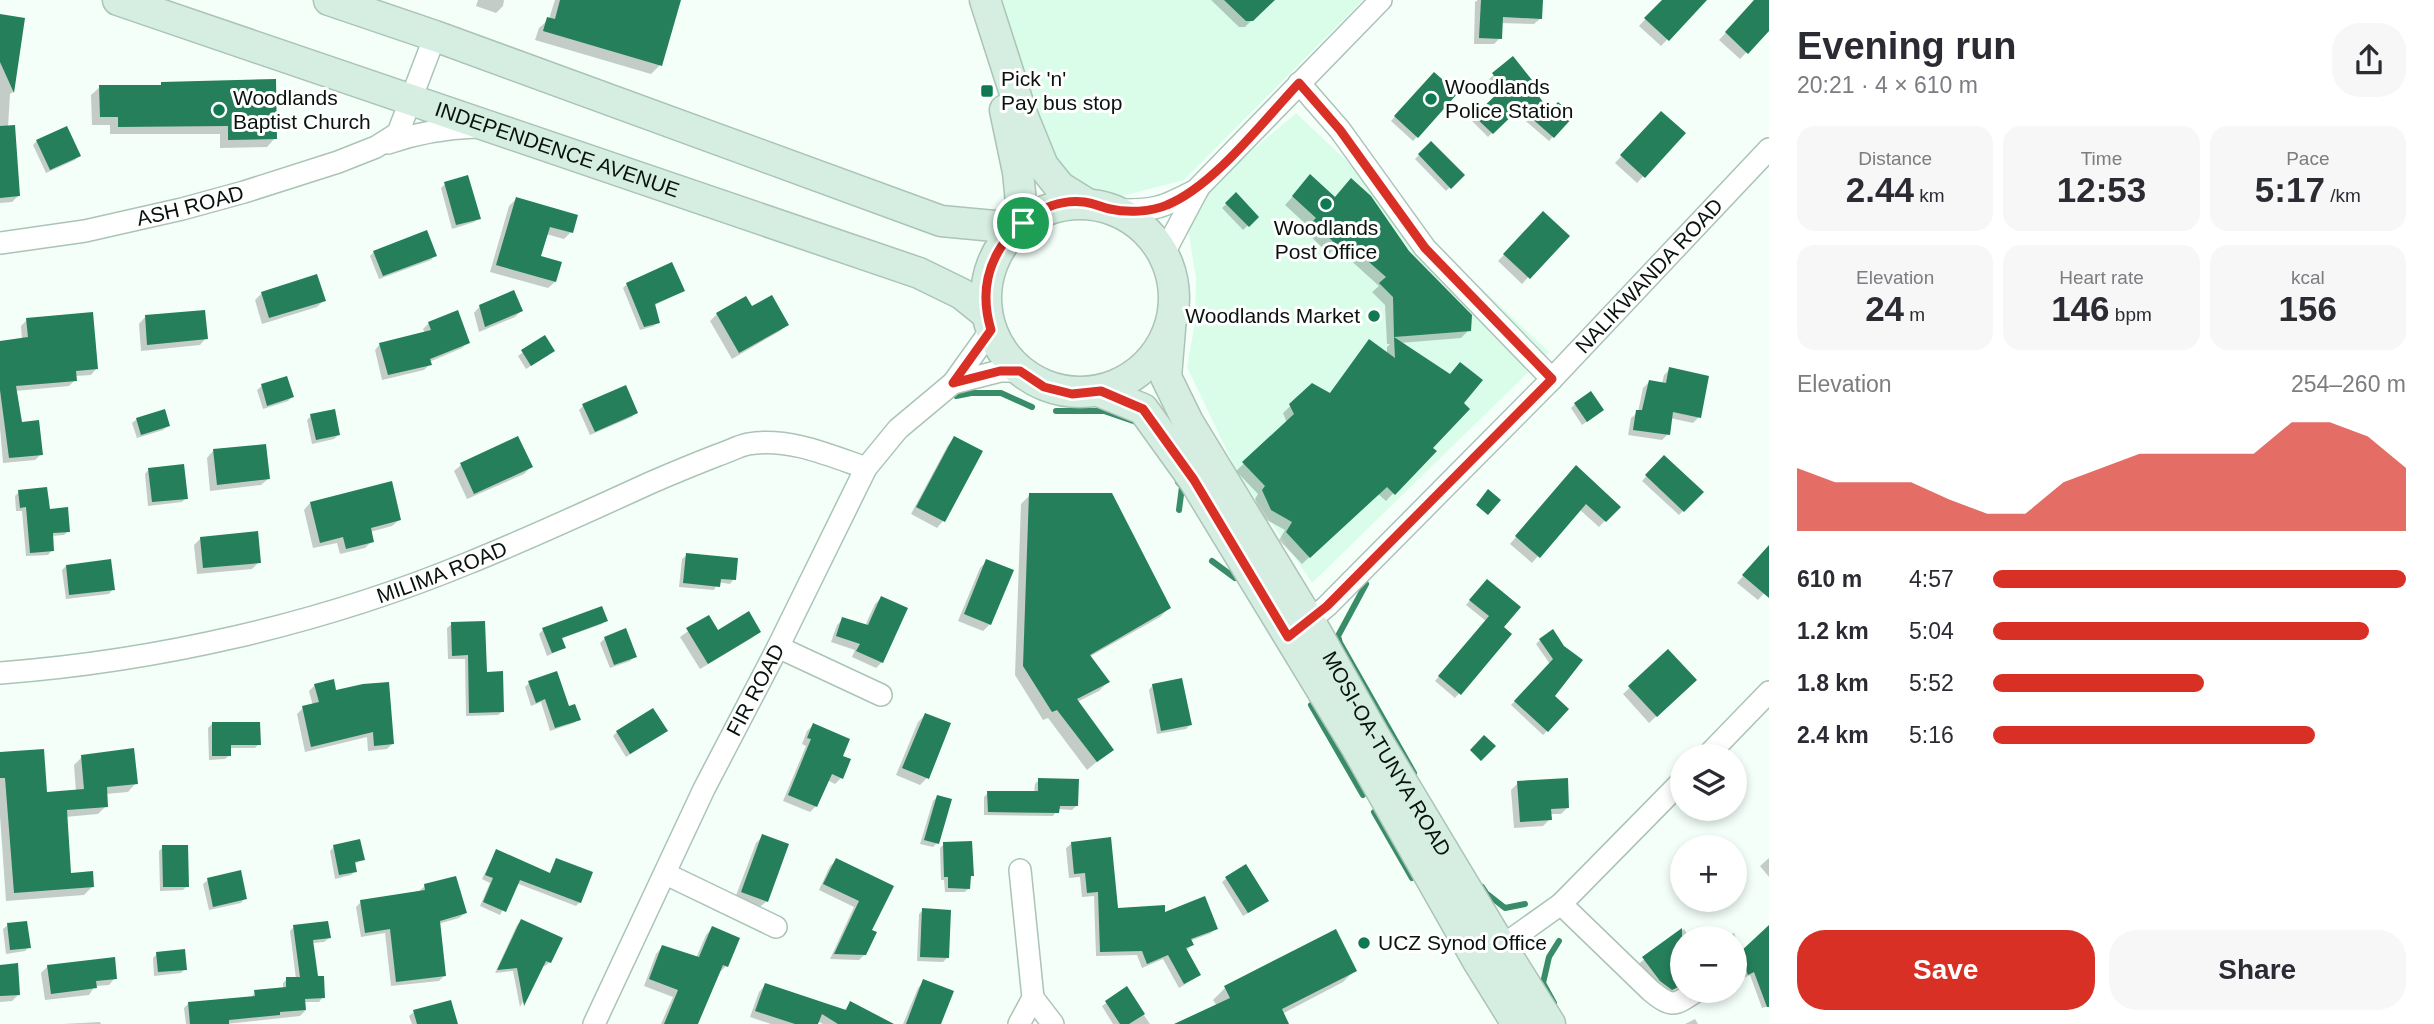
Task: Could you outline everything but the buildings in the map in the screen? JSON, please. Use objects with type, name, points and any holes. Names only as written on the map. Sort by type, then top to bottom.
[{"type":"main road","name":"INDEPENDENCE AVENUE","points":[[118,0],[919,273],[962,294],[989,322]]},
{"type":"main road","points":[[329,0],[435,36],[941,221],[1019,226]]},
{"type":"main road","points":[[971,0],[1006,114],[1018,173],[1019,226]]},
{"type":"main road","points":[[985,0],[1021,112],[1043,166],[1060,187],[1084,202],[1114,210],[1134,220],[1151,235],[1164,253],[1173,291],[1170,329],[1150,362],[1119,386],[1072,394],[1044,387],[1020,371],[1003,352],[989,322],[985,296],[991,268],[1003,242],[1019,226],[1036,213],[1051,207],[1084,202]]},
{"type":"main road","name":"MOSI-OA-TUNYA ROAD","points":[[1170,329],[1166,377],[1299,629]]},
{"type":"main road","name":"MOSI-OA-TUNYA ROAD","points":[[1101,391],[1140,407],[1162,432],[1375,737],[1490,954],[1517,1024]]},
{"type":"main road","name":"MOSI-OA-TUNYA ROAD","points":[[1490,954],[1550,1024]]},
{"type":"street","points":[[1164,253],[1199,187],[1381,0]]},
{"type":"street","name":"ASH ROAD","points":[[376,147],[398,133],[435,36]]},
{"type":"street","points":[[1299,83],[1340,130],[1425,248],[1552,379]]},
{"type":"street","name":"ASH ROAD","points":[[0,243],[85,231],[182,209],[426,132],[492,126]]},
{"type":"street","name":"NALIKWANDA ROAD","points":[[1299,629],[1552,379],[1769,149]]},
{"type":"street","points":[[1114,210],[1144,211],[1166,206],[1199,187]]},
{"type":"street","name":"FIR ROAD","points":[[594,1024],[704,789],[866,468],[898,429],[953,383],[989,322]]},
{"type":"street","name":"FIR ROAD","points":[[953,383],[1000,371],[1020,371]]},
{"type":"street","name":"MILIMA ROAD","points":[[0,673],[91,663],[179,648],[358,603],[465,565],[678,471],[747,444],[775,442],[814,450],[866,468]]},
{"type":"street","points":[[778,647],[881,695]]},
{"type":"street","points":[[1719,744],[1769,692]]},
{"type":"street","points":[[1490,954],[1561,904],[1670,793]]},
{"type":"street","points":[[1020,870],[1033,998],[1053,1024]]},
{"type":"street","points":[[666,874],[776,927]]},
{"type":"street","points":[[1561,904],[1651,991],[1665,1003],[1670,1003]]},
{"type":"street","points":[[1019,1024],[1033,998]]},
{"type":"shaded area","points":[[985,0],[1363,0],[1184,180],[1115,198],[1084,192],[1037,160]]},
{"type":"shaded area","points":[[1296,113],[1549,352],[1312,583],[1237,472],[1187,367],[1195,323],[1196,278],[1187,223],[1198,197]]},
{"type":"waterway","points":[[956,396],[1001,393],[1032,407]]},
{"type":"waterway","points":[[1056,411],[1104,411],[1136,422]]},
{"type":"waterway","points":[[1178,482],[1182,487],[1179,510]]},
{"type":"waterway","points":[[1212,561],[1235,578]]},
{"type":"waterway","points":[[1366,584],[1338,636],[1414,773]]},
{"type":"waterway","points":[[1311,705],[1363,795]]},
{"type":"waterway","points":[[1374,812],[1412,878]]},
{"type":"waterway","points":[[1482,887],[1505,908],[1525,904]]},
{"type":"waterway","points":[[1554,1003],[1543,983],[1549,957],[1559,941]]},
{"type":"place","name":"Pick 'n' Pay bus stop","points":[[987,91]]},
{"type":"place","name":"Woodlands Police Station","points":[[1431,99]]},
{"type":"place","name":"Woodlands Baptist Church","points":[[219,110]]},
{"type":"place","name":"Woodlands Post Office","points":[[1326,204]]},
{"type":"place","name":"Woodlands Market","points":[[1374,316]]},
{"type":"place","name":"UCZ Synod Office","points":[[1364,943]]},
{"type":"route","points":[[1299,83],[1340,130],[1425,248],[1552,379],[1327,606],[1288,637],[1194,480],[1143,409],[1101,391],[1072,394],[1044,387],[1020,371],[1000,371],[953,383],[991,330],[985,296],[988,277],[1003,242],[1023,223],[1036,213],[1067,203],[1084,202],[1114,210],[1144,211],[1166,206],[1199,187],[1299,83]]}]
